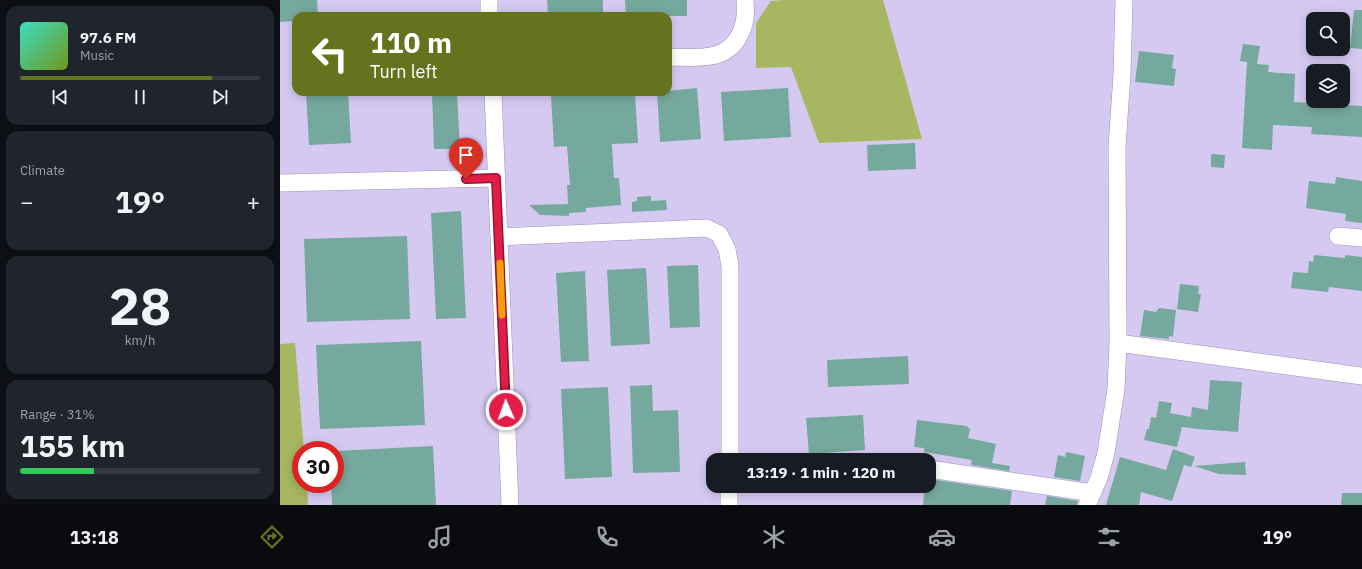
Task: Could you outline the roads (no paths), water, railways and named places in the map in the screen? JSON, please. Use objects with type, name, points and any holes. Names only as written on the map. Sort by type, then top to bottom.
[{"type":"street","points":[[489,0],[490,12]]},
{"type":"street","points":[[672,58],[711,56],[725,52],[736,44],[746,13],[745,0]]},
{"type":"street","points":[[936,471],[1090,499],[1099,478],[1107,446],[1116,389],[1118,344],[1118,147],[1124,0]]},
{"type":"street","points":[[493,96],[510,505]]},
{"type":"street","points":[[280,183],[496,178]]},
{"type":"street","points":[[499,237],[707,228],[719,234],[727,249],[730,266],[730,453]]},
{"type":"street","points":[[1338,236],[1362,238]]},
{"type":"street","points":[[1118,344],[1362,376]]},
{"type":"street","points":[[730,493],[730,505]]}]
